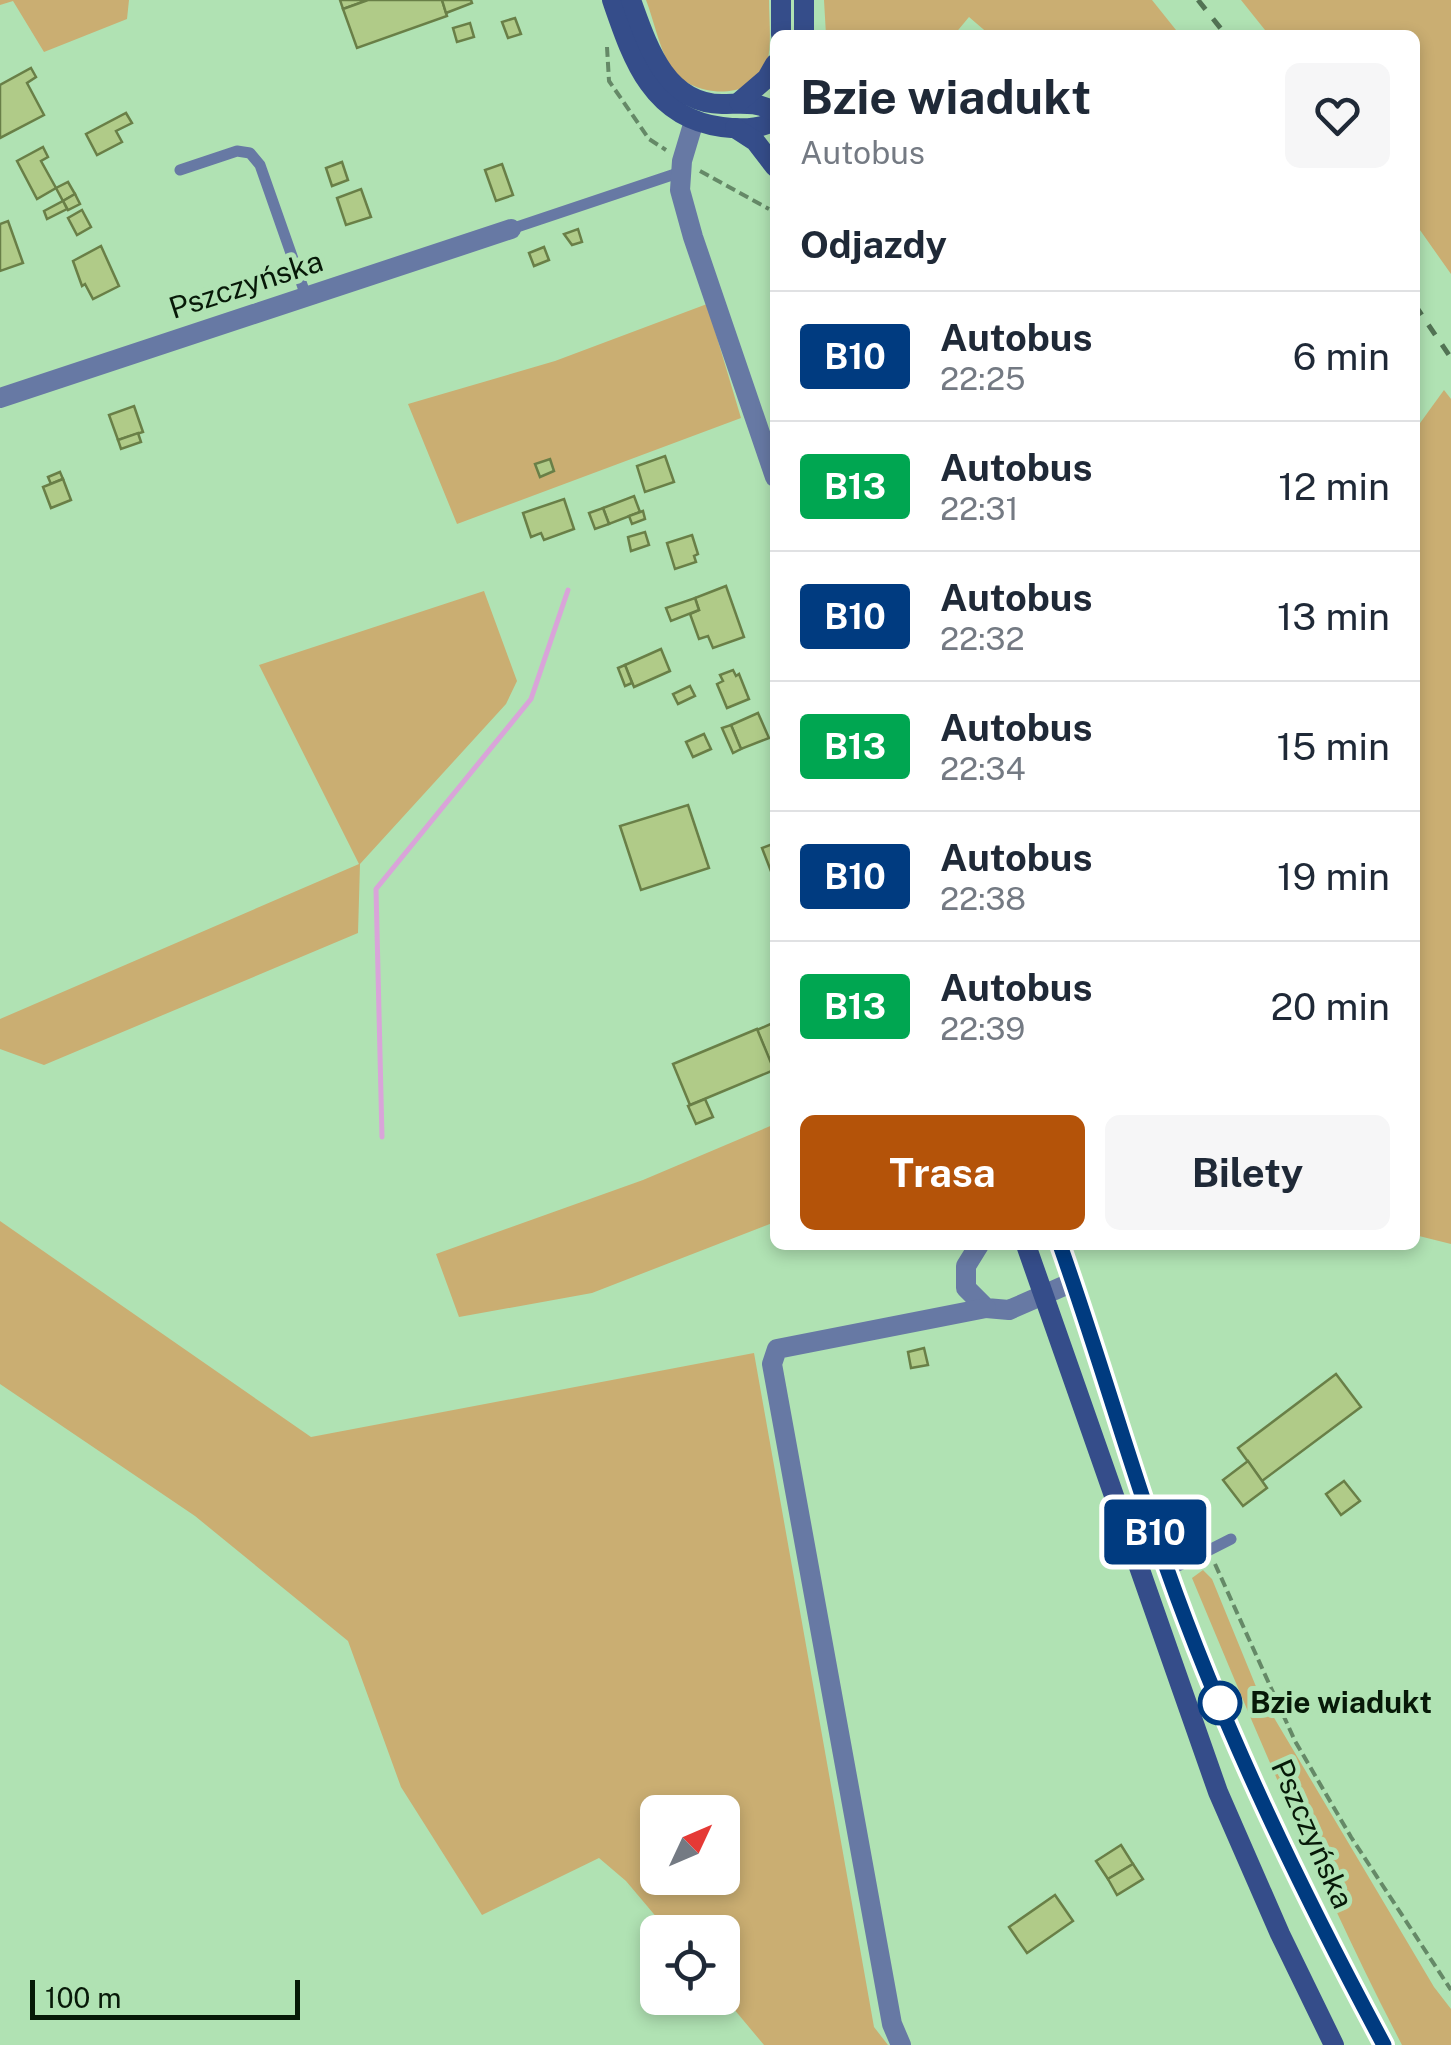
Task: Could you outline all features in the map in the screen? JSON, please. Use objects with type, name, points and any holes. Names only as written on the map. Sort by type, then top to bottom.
[{"type":"main road","points":[[612,0],[640,73],[657,97],[694,120],[735,128],[770,123]]},
{"type":"main road","points":[[631,0],[654,59],[668,80],[688,96],[706,102],[739,102],[770,109]]},
{"type":"main road","points":[[782,0],[782,30]]},
{"type":"main road","points":[[804,0],[804,30]]},
{"type":"main road","points":[[739,102],[755,91],[770,71]]},
{"type":"main road","points":[[735,128],[756,141],[770,159]]},
{"type":"main road","points":[[1028,1250],[1218,1792],[1334,2045]]},
{"type":"main road","name":"Pszczyńska","points":[[1062,1250],[1168,1572],[1210,1680],[1317,1921],[1384,2045]]},
{"type":"street","points":[[694,120],[680,190],[692,237],[770,463]]},
{"type":"street","name":"Pszczyńska","points":[[0,398],[511,229]]},
{"type":"street","points":[[976,1250],[966,1266],[966,1288],[986,1308]]},
{"type":"street","points":[[900,2045],[892,2024],[772,1364],[777,1348],[986,1308],[1009,1310],[1074,1282]]},
{"type":"lane","points":[[180,170],[237,151],[250,153],[260,165],[306,296]]},
{"type":"lane","points":[[511,229],[681,172]]},
{"type":"lane","points":[[1168,1572],[1230,1539]]},
{"type":"path","points":[[1207,1551],[1224,1578],[1295,1740],[1351,1837],[1451,1990]]},
{"type":"shaded area","points":[[0,0],[129,0],[127,19],[44,52],[13,1],[0,5]]},
{"type":"shaded area","points":[[646,0],[769,0],[769,56],[760,76],[749,85],[720,92],[691,85],[679,77],[663,51]]},
{"type":"shaded area","points":[[824,0],[1152,0],[1176,30],[984,30],[969,17],[958,30],[826,30]]},
{"type":"shaded area","points":[[1241,0],[1451,0],[1451,274],[1420,230],[1420,30],[1265,30]]},
{"type":"shaded area","points":[[707,304],[741,418],[457,524],[408,404],[555,361]]},
{"type":"shaded area","points":[[1444,390],[1451,399],[1451,1244],[1420,1236],[1420,423]]},
{"type":"shaded area","points":[[484,591],[517,681],[506,704],[360,864],[358,933],[44,1065],[0,1049],[0,1019],[359,864],[259,665]]},
{"type":"shaded area","points":[[770,1126],[770,1224],[592,1293],[459,1317],[436,1254],[643,1180]]},
{"type":"shaded area","points":[[0,1221],[311,1437],[754,1353],[874,2027],[888,2045],[764,2045],[739,2015],[740,1915],[655,1915],[626,1881],[599,1858],[482,1915],[401,1787],[348,1641],[195,1516],[0,1384]]},
{"type":"shaded area","points":[[1203,1570],[1212,1579],[1257,1689],[1434,1987],[1451,2009],[1451,2045],[1402,2045],[1318,1872],[1192,1578]]},
{"type":"building","points":[[340,0],[368,0],[343,9]]},
{"type":"building","points":[[368,0],[442,0],[447,16],[357,48],[343,9]]},
{"type":"building","points":[[442,0],[471,0],[472,3],[446,13]]},
{"type":"building","points":[[515,18],[521,34],[508,38],[502,22]]},
{"type":"building","points":[[470,23],[474,37],[457,42],[453,28]]},
{"type":"building","points":[[31,68],[36,77],[27,83],[44,115],[0,138],[0,85]]},
{"type":"building","points":[[126,113],[132,123],[116,131],[122,142],[97,155],[86,134]]},
{"type":"building","points":[[43,147],[48,157],[41,161],[56,188],[37,199],[17,161]]},
{"type":"building","points":[[342,162],[348,180],[332,186],[326,168]]},
{"type":"building","points":[[502,164],[513,195],[496,201],[485,170]]},
{"type":"building","points":[[68,182],[75,194],[63,201],[56,188]]},
{"type":"building","points":[[361,189],[371,217],[346,225],[337,198]]},
{"type":"building","points":[[75,194],[80,204],[68,210],[63,201]]},
{"type":"building","points":[[63,201],[67,209],[47,219],[44,211]]},
{"type":"building","points":[[82,210],[91,227],[77,235],[68,218]]},
{"type":"building","points":[[8,221],[23,263],[0,271],[0,224]]},
{"type":"building","points":[[578,229],[582,242],[572,245],[564,234]]},
{"type":"building","points":[[101,246],[119,286],[93,299],[85,284],[82,286],[73,261]]},
{"type":"building","points":[[544,247],[549,260],[534,266],[529,253]]},
{"type":"building","points":[[134,406],[143,432],[118,440],[109,415]]},
{"type":"building","points":[[138,433],[141,442],[121,449],[118,440]]},
{"type":"building","points":[[665,456],[674,482],[645,492],[637,466]]},
{"type":"building","points":[[550,459],[554,471],[540,477],[535,464]]},
{"type":"building","points":[[60,472],[63,479],[51,484],[48,477]]},
{"type":"building","points":[[63,479],[71,500],[51,508],[43,487]]},
{"type":"building","points":[[634,496],[640,512],[609,524],[603,508]]},
{"type":"building","points":[[564,499],[574,529],[544,540],[541,533],[531,537],[523,513]]},
{"type":"building","points":[[603,508],[609,524],[595,529],[589,513]]},
{"type":"building","points":[[643,511],[645,519],[632,524],[629,516]]},
{"type":"building","points":[[645,532],[649,545],[631,551],[628,537]]},
{"type":"building","points":[[692,535],[698,554],[694,556],[696,562],[675,569],[667,543]]},
{"type":"building","points":[[726,586],[744,637],[713,648],[708,636],[699,639],[690,614],[699,610],[695,598]]},
{"type":"building","points":[[695,598],[699,610],[671,621],[666,608]]},
{"type":"building","points":[[661,649],[670,671],[634,687],[625,665]]},
{"type":"building","points":[[625,665],[632,683],[625,686],[618,668]]},
{"type":"building","points":[[733,670],[736,676],[739,674],[749,699],[727,708],[717,684],[723,681],[720,675]]},
{"type":"building","points":[[690,686],[695,696],[678,704],[673,694]]},
{"type":"building","points":[[758,713],[769,738],[741,749],[731,725]]},
{"type":"building","points":[[731,725],[741,749],[733,753],[722,728]]},
{"type":"building","points":[[704,734],[711,749],[693,757],[686,742]]},
{"type":"building","points":[[688,805],[709,868],[641,890],[620,826]]},
{"type":"building","points":[[770,845],[770,869],[762,848]]},
{"type":"building","points":[[770,1024],[770,1061],[757,1030]]},
{"type":"building","points":[[757,1029],[770,1060],[770,1072],[690,1105],[673,1064]]},
{"type":"building","points":[[705,1099],[713,1117],[696,1124],[688,1106]]},
{"type":"building","points":[[924,1348],[928,1365],[911,1368],[908,1352]]},
{"type":"building","points":[[1336,1374],[1361,1407],[1262,1481],[1238,1448]]},
{"type":"building","points":[[1248,1461],[1267,1488],[1243,1506],[1223,1480]]},
{"type":"building","points":[[1344,1481],[1360,1501],[1341,1515],[1326,1494]]},
{"type":"building","points":[[1121,1845],[1133,1864],[1108,1879],[1096,1861]]},
{"type":"building","points":[[1133,1864],[1143,1879],[1117,1895],[1108,1879]]},
{"type":"building","points":[[1055,1895],[1073,1921],[1027,1953],[1009,1927]]},
{"type":"waterway","points":[[382,1137],[376,889],[531,699],[568,590]]},
{"type":"railway","points":[[1198,0],[1222,30]]},
{"type":"railway","points":[[1420,312],[1451,358]]},
{"type":"bus line","name":"B10","points":[[1062,1250],[1168,1572],[1210,1680],[1317,1921],[1384,2045]]},
{"type":"place","name":"Bzie wiadukt","points":[[1220,1703]]}]
